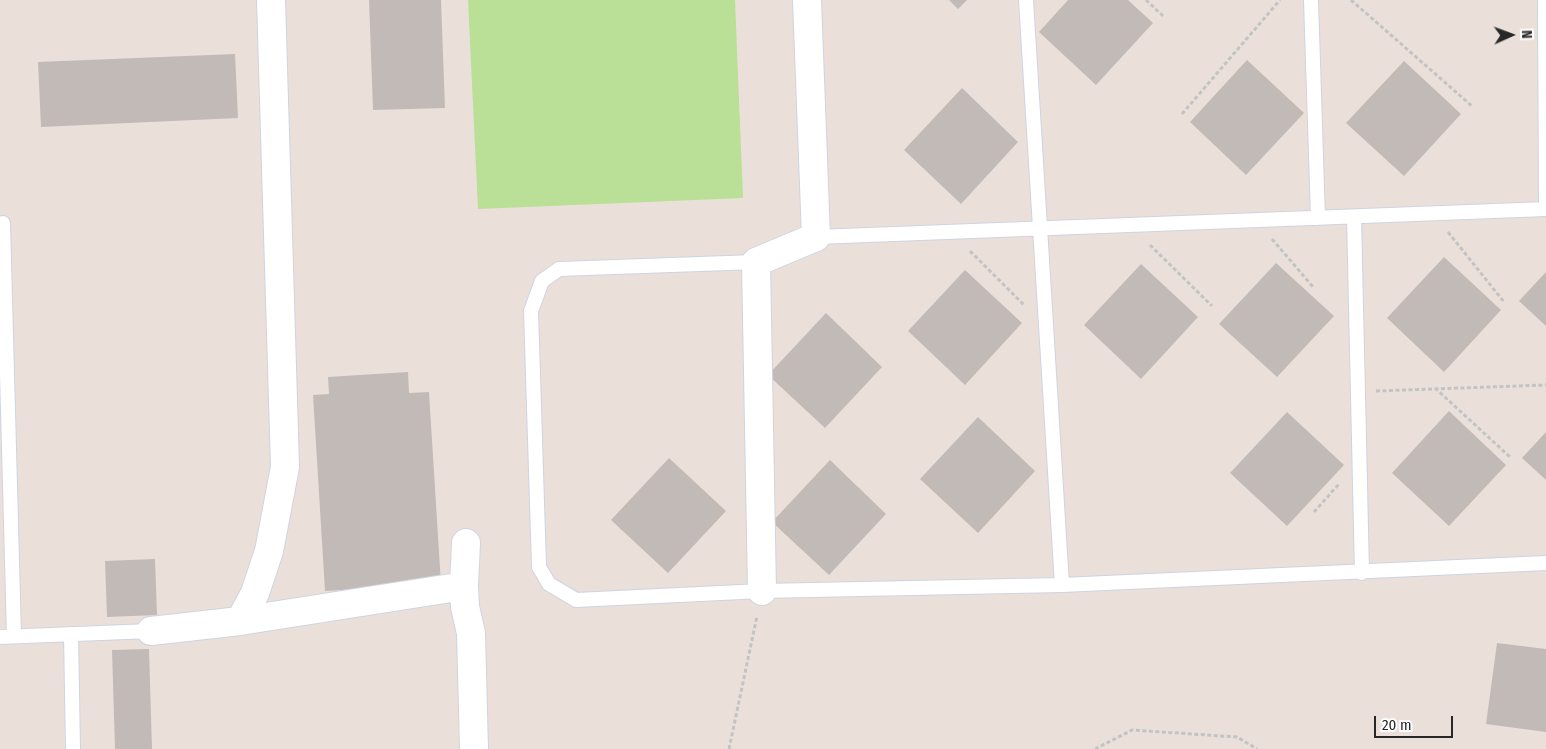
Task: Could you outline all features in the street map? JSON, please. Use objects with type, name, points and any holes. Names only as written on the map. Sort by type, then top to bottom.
[{"type":"street","points":[[240,621],[255,593],[269,550],[284,467],[270,0]]},
{"type":"street","points":[[762,591],[756,262],[816,237],[807,0]]},
{"type":"street","points":[[466,543],[464,586],[465,607],[471,633],[474,749]]},
{"type":"street","points":[[151,631],[240,621],[464,586]]},
{"type":"lane","points":[[1026,0],[1062,584]]},
{"type":"lane","points":[[1312,0],[1318,218]]},
{"type":"lane","points":[[816,237],[1546,209],[1545,0]]},
{"type":"lane","points":[[1354,217],[1362,573]]},
{"type":"lane","points":[[2,224],[7,636],[151,631]]},
{"type":"lane","points":[[756,262],[559,269],[542,281],[531,311],[539,567],[550,584],[576,600],[762,591],[1062,584],[1316,573],[1362,573],[1546,563]]},
{"type":"lane","points":[[71,634],[72,749]]},
{"type":"path","points":[[1146,0],[1163,16]]},
{"type":"path","points":[[1182,114],[1280,0]]},
{"type":"path","points":[[1351,0],[1474,106]]},
{"type":"path","points":[[1433,214],[1504,302]]},
{"type":"path","points":[[1256,220],[1314,288]]},
{"type":"path","points":[[1130,225],[1212,306]]},
{"type":"path","points":[[951,232],[1046,326]]},
{"type":"path","points":[[1358,391],[1546,385]]},
{"type":"path","points":[[1435,388],[1510,457]]},
{"type":"path","points":[[1314,512],[1359,461]]},
{"type":"path","points":[[729,749],[762,591]]},
{"type":"path","points":[[1095,749],[1132,730],[1237,737],[1257,749]]},
{"type":"green space","points":[[468,0],[735,0],[743,198],[478,209]]},
{"type":"building","points":[[369,0],[441,0],[445,108],[373,110]]},
{"type":"building","points":[[949,0],[967,0],[958,9]]},
{"type":"building","points":[[1068,0],[1128,0],[1153,23],[1096,85],[1039,32]]},
{"type":"building","points":[[235,54],[238,118],[41,127],[38,62]]},
{"type":"building","points":[[1247,60],[1304,113],[1246,175],[1190,122]]},
{"type":"building","points":[[1404,61],[1461,114],[1404,176],[1346,123]]},
{"type":"building","points":[[962,88],[1018,142],[961,204],[904,150]]},
{"type":"building","points":[[1444,257],[1501,310],[1444,372],[1387,318]]},
{"type":"building","points":[[1276,263],[1334,316],[1277,377],[1219,324]]},
{"type":"building","points":[[1141,264],[1198,317],[1141,379],[1084,325]]},
{"type":"building","points":[[965,270],[1022,323],[965,385],[908,331]]},
{"type":"building","points":[[1546,272],[1546,326],[1519,301]]},
{"type":"building","points":[[826,313],[882,367],[825,428],[768,375]]},
{"type":"building","points":[[408,372],[409,393],[429,392],[441,584],[325,591],[313,395],[329,394],[328,377]]},
{"type":"building","points":[[1449,411],[1506,465],[1449,526],[1392,473]]},
{"type":"building","points":[[1287,412],[1344,465],[1287,526],[1230,473]]},
{"type":"building","points":[[978,417],[1035,471],[978,533],[920,479]]},
{"type":"building","points":[[1546,432],[1546,480],[1522,458]]},
{"type":"building","points":[[669,458],[726,511],[668,573],[611,520]]},
{"type":"building","points":[[830,460],[886,514],[829,575],[772,522]]},
{"type":"building","points":[[155,559],[157,615],[107,617],[105,561]]},
{"type":"building","points":[[1497,643],[1546,649],[1546,732],[1486,724]]},
{"type":"building","points":[[149,649],[152,749],[115,749],[112,650]]}]
